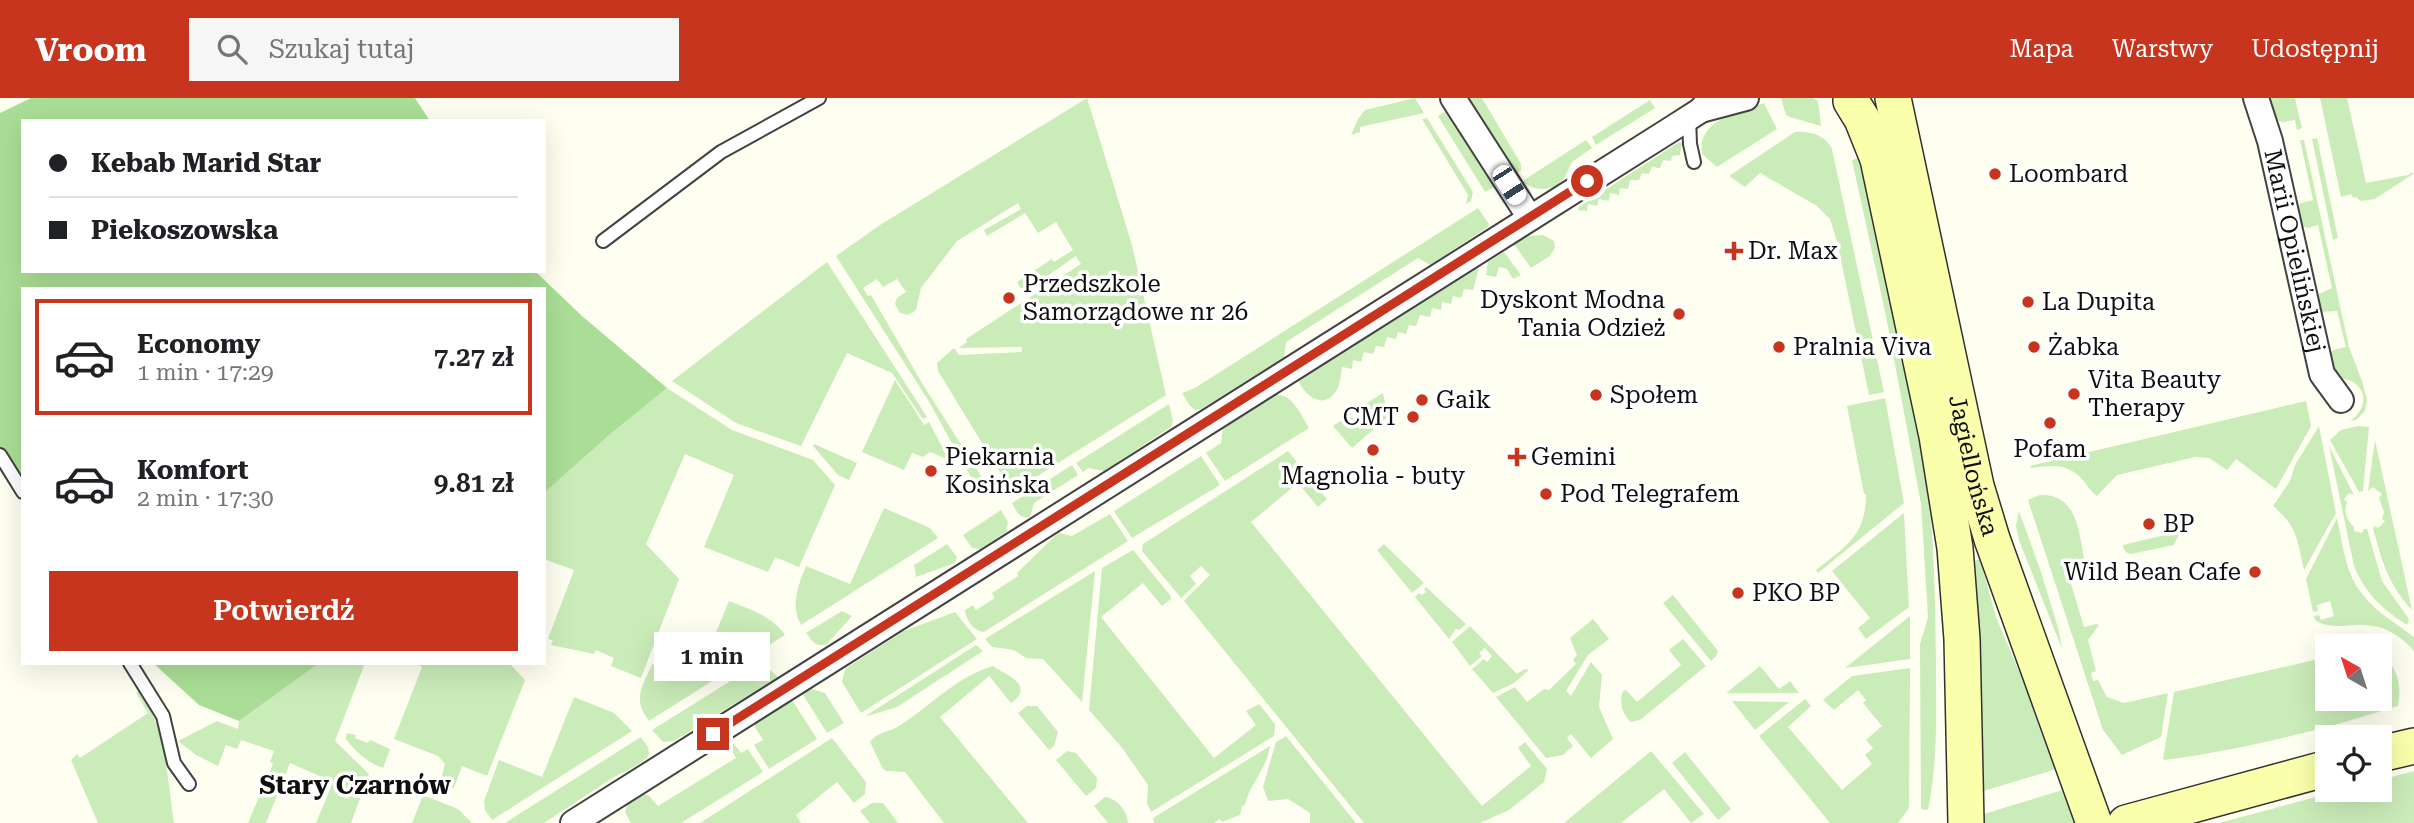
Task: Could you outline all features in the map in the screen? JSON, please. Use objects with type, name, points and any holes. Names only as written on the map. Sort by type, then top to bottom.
[{"type":"street","points":[[1454,98],[1530,218]]},
{"type":"street","points":[[573,823],[1700,108],[1746,98]]},
{"type":"street","name":"Jagiellońska","points":[[1894,98],[1976,486],[1992,540],[2094,823]]},
{"type":"street","name":"Marii Opielińskiej","points":[[2256,98],[2270,141],[2322,374],[2341,400]]},
{"type":"street","name":"Jagiellońska","points":[[1855,99],[1878,159],[1947,491],[1960,603],[1966,823]]},
{"type":"street","points":[[2392,751],[2414,746]]},
{"type":"street","points":[[2126,823],[2315,772]]},
{"type":"lane","points":[[603,241],[721,152],[814,99]]},
{"type":"lane","points":[[1694,162],[1689,144],[1700,108]]},
{"type":"lane","points":[[0,455],[21,489]]},
{"type":"lane","points":[[131,665],[163,716],[174,763],[189,784]]},
{"type":"green space","points":[[31,98],[415,98],[429,119],[21,119],[21,273],[537,273],[582,316],[667,388],[546,491],[546,287],[21,287],[21,489],[0,455],[0,113]]},
{"type":"green space","name":"Przedszkole Samorządowe nr 26","points":[[1087,98],[1132,245],[1166,395],[1012,492],[938,371],[937,363],[954,348],[959,355],[1022,352],[1022,347],[959,348],[967,342],[966,339],[1081,264],[1076,256],[1023,293],[1017,282],[1052,259],[1054,262],[1073,250],[1056,222],[1038,233],[1025,213],[987,236],[984,230],[1021,209],[1018,203],[957,241],[921,288],[916,310],[908,315],[900,313],[895,304],[897,298],[906,292],[897,279],[883,287],[877,279],[863,288],[868,296],[871,295],[922,383],[990,490],[986,493],[991,493],[987,496],[981,495],[928,400],[836,256],[880,225]]},
{"type":"green space","points":[[1415,98],[1424,113],[1360,127],[1360,132],[1351,135],[1365,110]]},
{"type":"green space","points":[[1468,98],[1482,98],[1521,164],[1521,171],[1515,174]]},
{"type":"green space","points":[[1781,98],[1813,98],[1818,101],[1821,126],[1786,115]]},
{"type":"green space","points":[[2267,98],[2295,98],[2302,128],[2297,130],[2295,120],[2276,120]]},
{"type":"green space","points":[[2320,98],[2347,98],[2366,183],[2413,174],[2375,199],[2361,201],[2353,198],[2351,194],[2341,197]]},
{"type":"green space","points":[[1650,100],[1655,108],[1596,145],[1592,137]]},
{"type":"green space","points":[[1764,103],[1777,129],[1717,167],[1702,154],[1702,142],[1713,125],[1733,114]]},
{"type":"green space","points":[[1449,109],[1496,186],[1485,192],[1438,116]]},
{"type":"green space","points":[[1427,118],[1473,192],[1471,201],[1466,204],[1468,195],[1422,119]]},
{"type":"green space","points":[[1795,132],[1816,135],[1826,140],[1832,149],[1884,392],[1869,395],[1830,219],[1817,206],[1760,173],[1745,187],[1729,176]]},
{"type":"green space","points":[[2317,138],[2338,238],[2333,240],[2312,139]]},
{"type":"green space","points":[[1586,140],[1592,148],[1572,162],[1564,179],[1555,187],[1534,188],[1524,183],[1524,180]]},
{"type":"green space","points":[[2300,140],[2304,140],[2349,347],[2367,400],[2365,411],[2356,420],[2350,421],[2362,408],[2362,391],[2351,381],[2336,377],[2328,357],[2333,350],[2346,347],[2337,311],[2320,312],[2316,295],[2332,288],[2318,225],[2308,228],[2301,226],[2296,209],[2301,203],[2313,200]]},
{"type":"green space","points":[[1679,142],[1682,143],[1680,155],[1672,156],[1671,161],[1663,160],[1660,168],[1652,167],[1649,174],[1642,173],[1639,180],[1630,180],[1628,189],[1620,188],[1619,195],[1610,193],[1609,201],[1599,199],[1597,206],[1588,204],[1587,211],[1578,210],[1579,207]]},
{"type":"green space","points":[[1867,155],[1925,460],[1930,510],[1936,718],[1935,755],[1928,810],[1921,809],[1920,644],[1928,617],[1921,504],[1886,316],[1852,160]]},
{"type":"green space","points":[[1478,208],[1489,224],[1488,227],[1430,265],[1418,258],[1286,342],[1284,357],[1201,409],[1196,410],[1190,406],[1182,393],[1195,388]]},
{"type":"green space","points":[[1543,235],[1554,241],[1555,248],[1550,256],[1531,268],[1514,244],[1529,236]]},
{"type":"green space","points":[[1504,252],[1521,275],[1513,279],[1507,269],[1499,267],[1496,277],[1486,275],[1488,262]]},
{"type":"green space","points":[[827,262],[927,417],[923,419],[892,373],[847,353],[801,446],[736,423],[672,381]]},
{"type":"green space","points":[[1480,264],[1473,290],[1464,289],[1461,298],[1453,296],[1451,304],[1442,302],[1441,310],[1432,308],[1430,317],[1420,315],[1416,326],[1409,325],[1406,334],[1398,332],[1396,339],[1387,337],[1384,347],[1376,346],[1373,354],[1364,352],[1361,362],[1353,360],[1352,369],[1342,367],[1338,388],[1329,398],[1314,398],[1302,387],[1299,382],[1301,377]]},
{"type":"green space","points":[[895,380],[924,425],[929,422],[949,460],[930,452],[923,457],[912,453],[904,470],[862,452]]},
{"type":"green space","points":[[667,388],[732,430],[813,460],[835,485],[799,567],[775,557],[768,572],[704,547],[734,475],[685,454],[646,544],[679,579],[641,678],[611,666],[614,658],[596,650],[594,654],[551,645],[553,640],[548,639],[574,570],[546,560],[546,491]]},
{"type":"green space","points":[[1383,393],[1388,417],[1379,424],[1354,411]]},
{"type":"green space","points":[[1275,394],[1292,402],[1309,428],[1225,481],[1206,453],[1221,443],[1223,427]]},
{"type":"green space","points":[[1885,398],[1904,503],[1818,573],[1816,570],[1852,539],[1865,508],[1866,494],[1847,406]]},
{"type":"green space","points":[[2306,401],[2311,426],[2276,489],[2236,459],[2227,470],[2209,458],[2195,457],[2117,475],[2097,496],[2076,473],[2064,467],[2030,466]]},
{"type":"green space","points":[[1169,404],[1173,421],[1171,427],[1104,471],[1088,468],[1083,472],[1076,463]]},
{"type":"green space","points":[[1345,418],[1352,418],[1374,429],[1352,448],[1333,426]]},
{"type":"green space","points":[[2319,426],[2336,513],[2304,570],[2292,528],[2273,506],[2290,481],[2295,465]]},
{"type":"green space","points":[[2358,426],[2369,427],[2363,491],[2359,492],[2330,440],[2341,430]]},
{"type":"green space","points":[[2375,440],[2412,610],[2387,572],[2373,528],[2378,528],[2385,521],[2382,519],[2384,512],[2379,498],[2382,494],[2373,487],[2368,491]]},
{"type":"green space","points":[[814,444],[857,463],[849,480],[838,475]]},
{"type":"green space","points":[[2329,446],[2354,495],[2349,493],[2344,499],[2347,502],[2345,509],[2348,519],[2354,531],[2362,533],[2367,529],[2382,581],[2409,619],[2407,625],[2375,600],[2354,566]]},
{"type":"green space","points":[[1288,451],[1327,499],[1318,507],[1298,483],[1251,522],[1482,806],[1531,766],[1518,748],[1525,742],[1547,769],[1544,782],[1509,810],[1480,823],[1364,823],[1184,601],[1210,575],[1201,566],[1190,576],[1196,584],[1181,598],[1142,551],[1143,544]]},
{"type":"green space","points":[[1201,456],[1220,485],[1132,538],[1114,511]]},
{"type":"green space","points":[[1072,465],[1078,475],[1034,503],[1030,517],[1018,514],[1012,503]]},
{"type":"green space","points":[[2040,495],[2053,496],[2063,501],[2070,509],[2079,531],[2086,568],[2068,574],[2084,627],[2099,625],[2088,640],[2096,671],[2091,673],[2093,681],[2098,680],[2107,697],[2124,703],[2168,693],[2161,737],[2122,755],[2103,730],[2028,500]]},
{"type":"green space","points":[[884,508],[930,528],[938,538],[801,625],[796,603],[806,566],[850,584]]},
{"type":"green space","points":[[1001,510],[1008,522],[1006,532],[980,549],[972,548],[963,535]]},
{"type":"green space","points":[[2019,511],[2041,572],[2062,649],[2019,540],[2016,526]]},
{"type":"green space","points":[[1904,513],[1909,607],[1866,639],[1858,628],[1870,618],[1832,571]]},
{"type":"green space","points":[[1110,514],[1128,541],[984,632],[971,624],[965,610],[973,605],[976,610],[995,598],[992,593],[1018,576],[1017,573],[1055,536],[1059,533],[1072,536]]},
{"type":"green space","points":[[2337,518],[2346,558],[2357,587],[2374,607],[2414,637],[2414,651],[2395,634],[2380,627],[2329,625],[2315,620],[2314,616],[2319,615],[2321,620],[2334,616],[2330,601],[2317,605],[2318,611],[2313,612],[2306,579]]},
{"type":"green space","points":[[2182,528],[2174,545],[2131,554],[2126,552],[2123,545],[2177,532]]},
{"type":"green space","points":[[947,544],[957,557],[955,563],[916,577],[914,565]]},
{"type":"green space","points":[[1384,544],[1424,583],[1412,593],[1377,550]]},
{"type":"green space","points":[[1133,550],[1171,599],[1162,606],[1143,583],[1101,617],[1214,758],[1256,725],[1246,711],[1259,704],[1275,724],[1274,736],[1151,812],[1147,803],[1148,785],[1123,749],[1089,710],[1102,568]]},
{"type":"green space","points":[[1980,559],[1996,617],[2060,768],[1977,793],[1969,563]]},
{"type":"green space","points":[[1095,571],[1082,702],[1043,659],[1026,658],[1014,650],[992,647],[985,639]]},
{"type":"green space","points":[[1426,587],[1466,624],[1459,630],[1456,629],[1449,639],[1415,597],[1426,592]]},
{"type":"green space","points":[[1673,595],[1718,651],[1711,661],[1663,603]]},
{"type":"green space","points":[[729,601],[767,618],[785,635],[649,721],[641,706],[640,693],[652,664],[696,680]]},
{"type":"green space","points":[[842,611],[852,616],[827,644],[820,645],[812,641],[806,633]]},
{"type":"green space","points":[[955,612],[977,639],[861,713],[842,682],[845,669],[904,631]]},
{"type":"green space","points":[[1910,616],[1910,659],[1845,668]]},
{"type":"green space","points":[[1593,619],[1609,639],[1588,655],[1566,691],[1571,696],[1591,662],[1602,675],[1599,707],[1613,739],[1591,758],[1571,734],[1567,738],[1573,746],[1563,755],[1546,758],[1496,697],[1515,687],[1527,702],[1544,689],[1549,690],[1576,664],[1573,660],[1577,655],[1570,638]]},
{"type":"green space","points":[[1470,626],[1517,674],[1525,669],[1529,670],[1514,683],[1493,693],[1472,669],[1484,659],[1487,662],[1492,656],[1485,648],[1479,653],[1482,656],[1470,666],[1452,642]]},
{"type":"green space","points":[[1683,639],[1706,666],[1640,720],[1631,722],[1622,708],[1623,691],[1626,690],[1637,702],[1681,665],[1669,650]]},
{"type":"green space","points":[[976,645],[983,651],[897,707],[864,717]]},
{"type":"green space","points":[[2315,660],[2315,711],[2381,711],[2332,725],[2315,725],[2315,730],[2253,745],[2165,760],[2163,759],[2174,692]]},
{"type":"green space","points":[[761,662],[778,677],[674,741],[663,742],[652,730]]},
{"type":"green space","points":[[155,665],[316,665],[239,721],[199,705]]},
{"type":"green space","points":[[316,665],[364,665],[335,741],[369,774],[351,823],[316,823],[333,782],[290,763],[266,823],[248,823],[273,764],[270,762],[274,751],[241,740],[237,749],[226,745],[218,766],[196,755],[178,741],[217,721],[238,729],[239,721]]},
{"type":"green space","points":[[418,665],[511,665],[525,680],[487,776],[462,766],[454,788],[440,783],[445,764],[438,756],[394,739],[422,667]]},
{"type":"green space","points":[[993,666],[1019,685],[1021,690],[1011,703],[989,676],[940,717],[1028,823],[944,823],[905,772],[883,769],[870,742],[880,734],[899,726],[968,676]]},
{"type":"green space","points":[[1760,666],[1779,689],[1790,681],[1799,693],[1726,693]]},
{"type":"green space","points":[[2392,666],[2397,677],[2398,706],[2392,708]]},
{"type":"green space","points":[[1910,668],[1909,808],[1898,823],[1830,823],[1759,736],[1805,699],[1811,706],[1788,727],[1842,790],[1872,764],[1865,755],[1873,748],[1866,740],[1882,726],[1863,703],[1866,700],[1858,690],[1834,710],[1823,700],[1852,676]]},
{"type":"green space","points":[[812,689],[825,693],[844,723],[827,733],[802,693]]},
{"type":"green space","points":[[139,691],[161,737],[174,823],[98,823],[71,760],[77,754],[80,758],[148,713],[136,693]]},
{"type":"green space","points":[[574,697],[614,713],[632,731],[492,820],[485,810],[484,801],[499,760],[542,777]]},
{"type":"green space","points":[[792,700],[817,739],[769,769],[754,745],[763,740],[755,723]]},
{"type":"green space","points":[[1732,701],[1789,702],[1755,730]]},
{"type":"green space","points":[[1027,706],[1037,706],[1058,732],[1054,746],[1049,750],[1018,713]]},
{"type":"green space","points":[[347,733],[390,749],[383,768],[358,753],[346,739]]},
{"type":"green space","points":[[1286,736],[1356,823],[1310,823],[1310,813],[1288,799],[1268,801],[1263,787],[1276,742]]},
{"type":"green space","points":[[641,737],[649,754],[634,767],[544,823],[505,823]]},
{"type":"green space","points":[[832,738],[866,782],[865,794],[854,803],[837,782],[796,815],[801,823],[700,823]]},
{"type":"green space","points":[[730,739],[741,753],[748,749],[763,772],[681,823],[631,823],[625,812],[628,802],[641,794],[648,795],[658,806],[736,758],[727,742]]},
{"type":"green space","points":[[1270,746],[1265,763],[1240,815],[1214,823],[1154,823],[1153,818]]},
{"type":"green space","points":[[1067,751],[1076,753],[1097,778],[1096,788],[1086,796],[1056,760]]},
{"type":"green space","points":[[1651,751],[1704,814],[1691,823],[1664,789],[1621,823],[1564,823]]},
{"type":"green space","points":[[1685,752],[1731,809],[1718,820],[1672,763]]},
{"type":"green space","points":[[2414,771],[2414,823],[2219,823],[2315,797],[2315,802],[2392,802],[2392,777]]},
{"type":"green space","points":[[2069,788],[2076,823],[1977,823],[1977,816]]},
{"type":"green space","points":[[423,795],[458,809],[472,823],[412,823]]},
{"type":"green space","points":[[1105,797],[1121,806],[1128,823],[1108,823],[1094,806]]},
{"type":"green space","points":[[872,803],[883,803],[898,823],[870,823],[860,811]]},
{"type":"place","name":"Loombard","points":[[1995,174]]},
{"type":"place","name":"Dr. Max","points":[[1734,251]]},
{"type":"place","name":"Przedszkole Samorządowe nr 26","points":[[1009,298]]},
{"type":"place","name":"La Dupita","points":[[2028,302]]},
{"type":"place","name":"Dyskont Modna Tania Odzież","points":[[1679,314]]},
{"type":"place","name":"Pralnia Viva","points":[[1779,347]]},
{"type":"place","name":"Żabka","points":[[2034,347]]},
{"type":"place","name":"Vita Beauty Therapy","points":[[2074,394]]},
{"type":"place","name":"Społem","points":[[1596,395]]},
{"type":"place","name":"Gaik","points":[[1422,400]]},
{"type":"place","name":"CMT","points":[[1413,417]]},
{"type":"place","name":"Pofam","points":[[2050,423]]},
{"type":"place","name":"Magnolia - buty","points":[[1373,450]]},
{"type":"place","name":"Gemini","points":[[1517,457]]},
{"type":"place","name":"Piekarnia Kosińska","points":[[931,471]]},
{"type":"place","name":"Pod Telegrafem","points":[[1546,494]]},
{"type":"place","name":"BP","points":[[2149,524]]},
{"type":"place","name":"Wild Bean Cafe","points":[[2255,572]]},
{"type":"place","name":"PKO BP","points":[[1738,593]]},
{"type":"district","name":"Stary Czarnów","points":[[355,785]]},
{"type":"route","points":[[713,734],[1587,181]]}]
